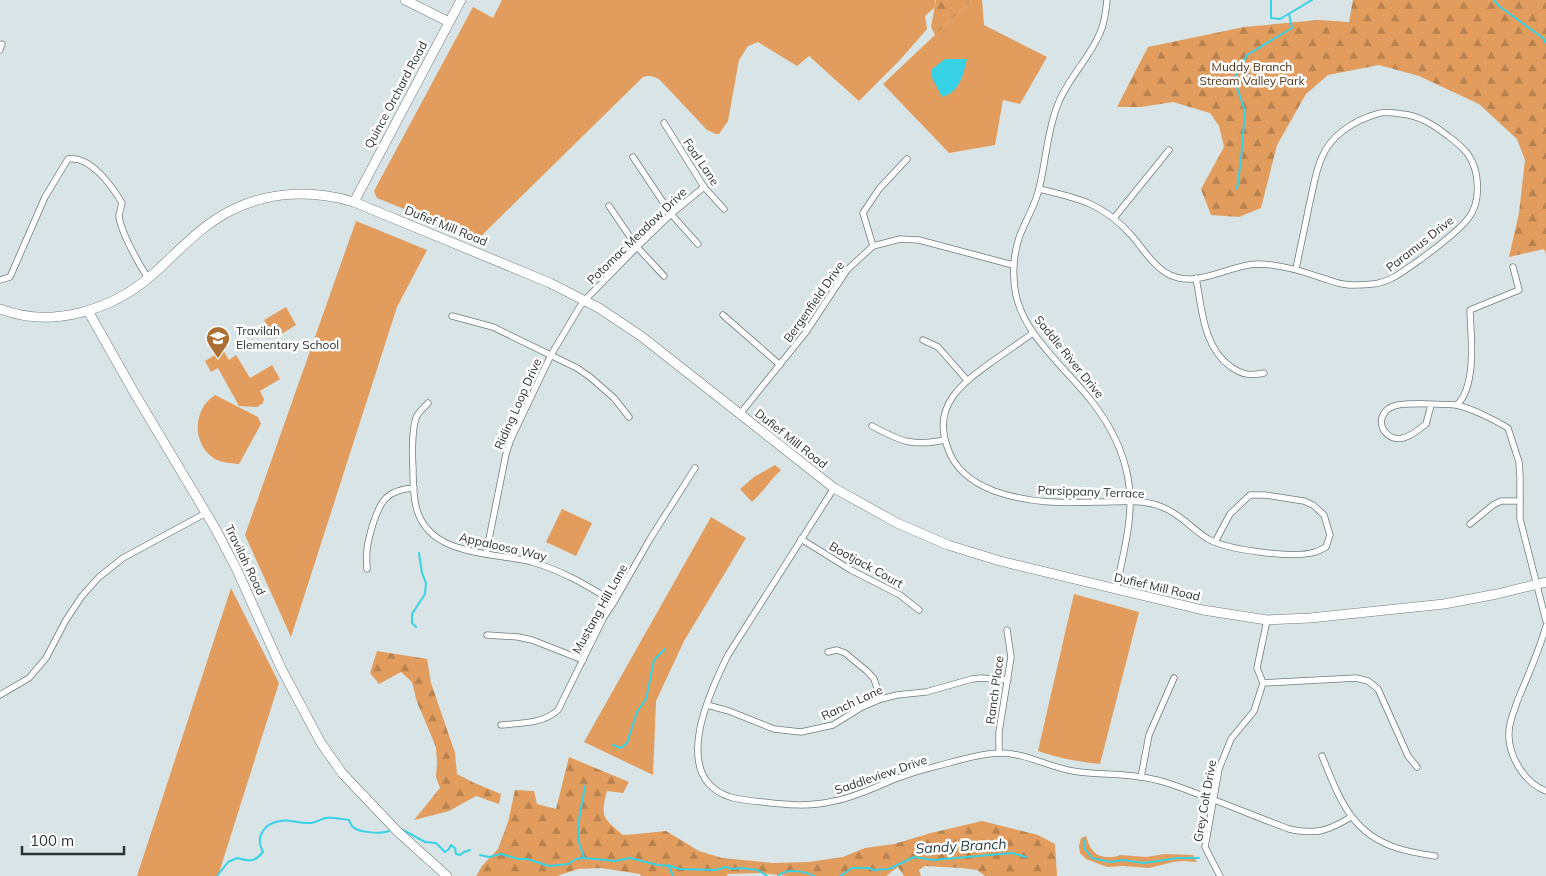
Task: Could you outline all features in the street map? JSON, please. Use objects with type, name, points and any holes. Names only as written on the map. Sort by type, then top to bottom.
[{"type":"main road","points":[[405,0],[449,22]]},
{"type":"main road","name":"Quince Orchard Road","points":[[354,202],[460,0]]},
{"type":"main road","name":"Dufief Mill Road","points":[[88,311],[108,304],[135,288],[211,223],[243,205],[284,194],[314,194],[338,198],[354,202],[484,254],[550,282],[585,300],[641,336],[834,488],[897,523],[948,545],[1000,562],[1203,610],[1267,620],[1319,617],[1444,604],[1542,583]]},
{"type":"main road","points":[[0,309],[31,316],[49,317],[88,311]]},
{"type":"main road","name":"Travilah Road","points":[[88,311],[206,513],[237,570],[281,668],[321,743],[342,773],[397,832],[447,876]]},
{"type":"street","name":"Saddle River Drive","points":[[1107,0],[1106,16],[1093,48],[1068,84],[1058,104],[1050,129],[1039,189],[1019,238],[1013,265],[1018,303],[1033,333],[1093,403],[1108,424],[1123,459],[1128,479],[1130,502],[1128,531],[1116,590]]},
{"type":"street","name":"Paramus Drive","points":[[1039,189],[1074,197],[1096,206],[1114,218],[1133,237],[1156,266],[1164,272],[1183,279],[1196,278],[1254,264],[1296,269],[1343,284],[1373,284],[1388,281],[1433,250],[1468,219],[1475,206],[1478,182],[1468,154],[1443,132],[1422,120],[1406,114],[1379,113],[1350,125],[1328,145],[1322,157],[1316,175],[1296,269]]},
{"type":"street","name":"Foal Lane","points":[[664,123],[704,187],[724,209]]},
{"type":"street","points":[[1114,218],[1169,150]]},
{"type":"street","points":[[634,157],[671,214],[698,244]]},
{"type":"street","points":[[0,280],[10,277],[45,197],[68,159],[74,158],[82,159],[113,188],[122,203],[119,215],[120,223],[130,246],[148,278]]},
{"type":"street","points":[[907,159],[879,189],[863,213],[873,246],[900,240],[919,240],[1013,265]]},
{"type":"street","name":"Potomac Meadow Drive","points":[[585,300],[671,214],[704,187]]},
{"type":"street","points":[[609,206],[637,247],[664,276]]},
{"type":"street","name":"Bergenfield Drive","points":[[740,414],[806,332],[847,270],[873,246]]},
{"type":"street","points":[[1457,405],[1464,398],[1471,367],[1470,310],[1519,290],[1513,267]]},
{"type":"street","points":[[1196,278],[1206,331],[1216,353],[1224,362],[1239,372],[1252,376],[1264,373]]},
{"type":"street","name":"Riding Loop Drive","points":[[486,554],[506,454],[512,436],[551,355],[585,300]]},
{"type":"street","points":[[723,314],[780,365]]},
{"type":"street","points":[[452,316],[493,327],[577,368],[614,398],[629,417]]},
{"type":"street","name":"Parsippany Terrace","points":[[1033,333],[967,380],[957,390],[948,405],[944,420],[944,440],[951,458],[965,476],[1005,495],[1047,503],[1142,502],[1162,507],[1180,517],[1208,539],[1214,542],[1249,552],[1301,554],[1315,552],[1326,547],[1330,535],[1324,516],[1313,504],[1265,495],[1250,495],[1230,514],[1214,542]]},
{"type":"street","points":[[923,340],[938,346],[967,380]]},
{"type":"street","name":"Appaloosa Way","points":[[428,403],[420,411],[415,424],[412,454],[414,488],[417,509],[423,523],[437,538],[456,548],[530,562],[558,570],[614,602]]},
{"type":"street","points":[[1432,405],[1426,424],[1403,439],[1393,438],[1386,433],[1382,426],[1384,412],[1391,406],[1401,404],[1457,405],[1494,419],[1508,428],[1519,462],[1520,519],[1542,583],[1546,621]]},
{"type":"street","points":[[872,426],[894,438],[917,444],[928,444],[944,440]]},
{"type":"street","name":"Mustang Hill Lane","points":[[501,725],[539,721],[553,715],[558,710],[604,617],[695,468]]},
{"type":"street","points":[[367,569],[366,548],[382,501],[400,489],[414,488]]},
{"type":"street","name":"Saddleview Drive","points":[[834,488],[728,655],[718,674],[697,743],[699,767],[703,776],[712,786],[728,796],[746,800],[796,806],[832,802],[849,798],[900,777],[928,768],[980,755],[999,753],[1019,755],[1074,772],[1141,777],[1168,783],[1289,830],[1305,833],[1324,831],[1335,827],[1351,817]]},
{"type":"street","points":[[1470,524],[1493,505],[1501,501],[1520,501]]},
{"type":"street","points":[[0,695],[29,678],[46,658],[66,620],[82,596],[99,577],[123,558],[206,513]]},
{"type":"street","name":"Bootjack Court","points":[[801,539],[851,570],[900,596],[919,610]]},
{"type":"street","name":"Grey Colt Drive","points":[[1220,876],[1205,847],[1212,800],[1224,754],[1231,739],[1254,710],[1263,683],[1257,668],[1267,620]]},
{"type":"street","points":[[1546,626],[1510,721],[1509,732],[1512,753],[1516,764],[1524,775],[1546,791]]},
{"type":"street","name":"Ranch Place","points":[[999,753],[999,732],[1011,658],[1007,630]]},
{"type":"street","points":[[487,635],[532,640],[583,660]]},
{"type":"street","points":[[828,652],[837,650],[844,653],[868,672],[874,679],[881,699]]},
{"type":"street","points":[[1141,777],[1149,735],[1174,678]]},
{"type":"street","points":[[1263,683],[1356,678],[1368,681],[1378,689],[1408,756],[1417,767]]},
{"type":"street","name":"Ranch Lane","points":[[707,705],[729,711],[774,729],[801,732],[833,725],[862,707],[881,699],[926,692],[972,679],[1008,680]]},
{"type":"street","points":[[1322,756],[1342,804],[1364,832],[1382,843],[1398,849],[1434,856]]},
{"type":"green space","points":[[502,0],[935,0],[935,7],[925,16],[927,29],[899,61],[859,101],[809,56],[797,66],[758,42],[748,46],[739,60],[728,121],[719,134],[716,134],[707,130],[660,80],[652,76],[643,77],[478,239],[377,198],[374,191],[473,7],[493,18]]},
{"type":"green space","points":[[936,0],[972,0],[935,35],[931,27]]},
{"type":"green space","points":[[972,0],[982,0],[984,25],[1047,57],[1020,104],[1003,100],[995,145],[949,153],[883,84]]},
{"type":"green space","name":"Muddy Branch Stream Valley Park","points":[[1353,0],[1546,0],[1546,254],[1544,249],[1509,257],[1519,213],[1525,160],[1517,139],[1479,104],[1419,76],[1379,65],[1328,75],[1306,94],[1277,145],[1261,208],[1239,217],[1211,215],[1201,189],[1224,147],[1219,126],[1210,113],[1173,102],[1141,107],[1117,107],[1148,47],[1244,27],[1319,20],[1349,22]]},
{"type":"green space","points":[[356,221],[427,250],[397,307],[291,637],[245,535]]},
{"type":"green space","points":[[286,307],[296,325],[275,338],[264,320]]},
{"type":"green space","points":[[223,350],[229,360],[236,355],[250,378],[272,365],[280,379],[260,391],[264,399],[263,403],[257,407],[239,406],[218,368],[211,372],[205,361]]},
{"type":"green space","points":[[215,395],[258,417],[261,424],[239,464],[215,459],[207,453],[202,445],[198,427],[199,417],[202,409]]},
{"type":"green space","points":[[775,465],[781,470],[752,502],[740,489],[754,477]]},
{"type":"green space","points":[[562,509],[592,523],[576,556],[546,542]]},
{"type":"green space","points":[[711,517],[746,538],[684,641],[656,701],[653,775],[584,742]]},
{"type":"green space","points":[[231,588],[279,683],[218,876],[137,876]]},
{"type":"green space","points":[[1074,594],[1139,612],[1100,764],[1053,756],[1038,751]]},
{"type":"green space","points":[[377,651],[427,659],[431,683],[455,753],[457,774],[501,794],[499,804],[476,796],[449,811],[414,820],[440,788],[436,777],[436,747],[417,702],[412,682],[401,672],[379,684],[370,673]]},
{"type":"green space","points":[[569,757],[629,782],[623,793],[607,791],[604,806],[607,820],[623,835],[666,831],[699,851],[722,858],[773,863],[809,862],[843,857],[865,848],[894,844],[982,821],[1038,835],[1055,844],[1057,876],[985,876],[977,870],[925,866],[919,870],[921,876],[904,876],[898,867],[886,876],[788,876],[759,873],[727,874],[727,876],[641,876],[640,874],[601,868],[578,869],[557,876],[476,876],[482,866],[498,849],[508,822],[515,790],[534,791],[537,804],[556,809]]},
{"type":"green space","points":[[1086,836],[1093,851],[1103,857],[1120,855],[1146,857],[1165,854],[1193,855],[1197,862],[1173,862],[1149,868],[1107,867],[1086,859],[1080,853],[1081,838]]},
{"type":"water","points":[[945,59],[967,59],[957,87],[948,95],[942,97],[931,76],[931,70]]},
{"type":"waterway","points":[[1271,0],[1271,18],[1280,19],[1312,0]]},
{"type":"waterway","points":[[1494,0],[1499,6],[1543,38],[1546,43]]},
{"type":"waterway","points":[[1237,189],[1245,111],[1234,79],[1247,55],[1292,28],[1289,14]]},
{"type":"waterway","points":[[416,627],[412,623],[412,614],[425,594],[426,583],[422,573],[419,553]]},
{"type":"waterway","points":[[613,745],[621,748],[627,743],[637,712],[646,699],[654,660],[665,649]]},
{"type":"waterway","points":[[584,858],[578,839],[578,825],[585,786]]},
{"type":"waterway","name":"Sandy Branch","points":[[217,876],[228,862],[237,858],[251,860],[260,856],[263,852],[260,841],[262,832],[269,825],[280,821],[311,823],[325,818],[334,818],[349,820],[353,827],[360,831],[376,833],[389,831]]},
{"type":"waterway","name":"Sandy Branch","points":[[403,830],[425,842],[436,843],[445,852],[451,845],[455,848],[456,854],[460,855],[470,850]]},
{"type":"waterway","points":[[1084,840],[1085,849],[1092,858],[1110,862],[1123,860],[1144,863],[1178,858],[1199,858]]},
{"type":"waterway","name":"Sandy Branch","points":[[840,876],[852,868],[889,869],[914,857],[933,860],[1012,853],[1026,857]]},
{"type":"waterway","name":"Sandy Branch","points":[[480,855],[489,857],[501,854],[549,866],[568,864],[576,859],[584,858],[615,861],[630,858],[679,869],[716,870],[726,867],[758,870],[767,876]]},
{"type":"waterway","points":[[668,865],[673,876]]},
{"type":"waterway","name":"Sandy Branch","points":[[778,876],[781,873],[796,871],[814,876]]},
{"type":"place","name":"Travilah Elementary School","points":[[218,359]]}]
